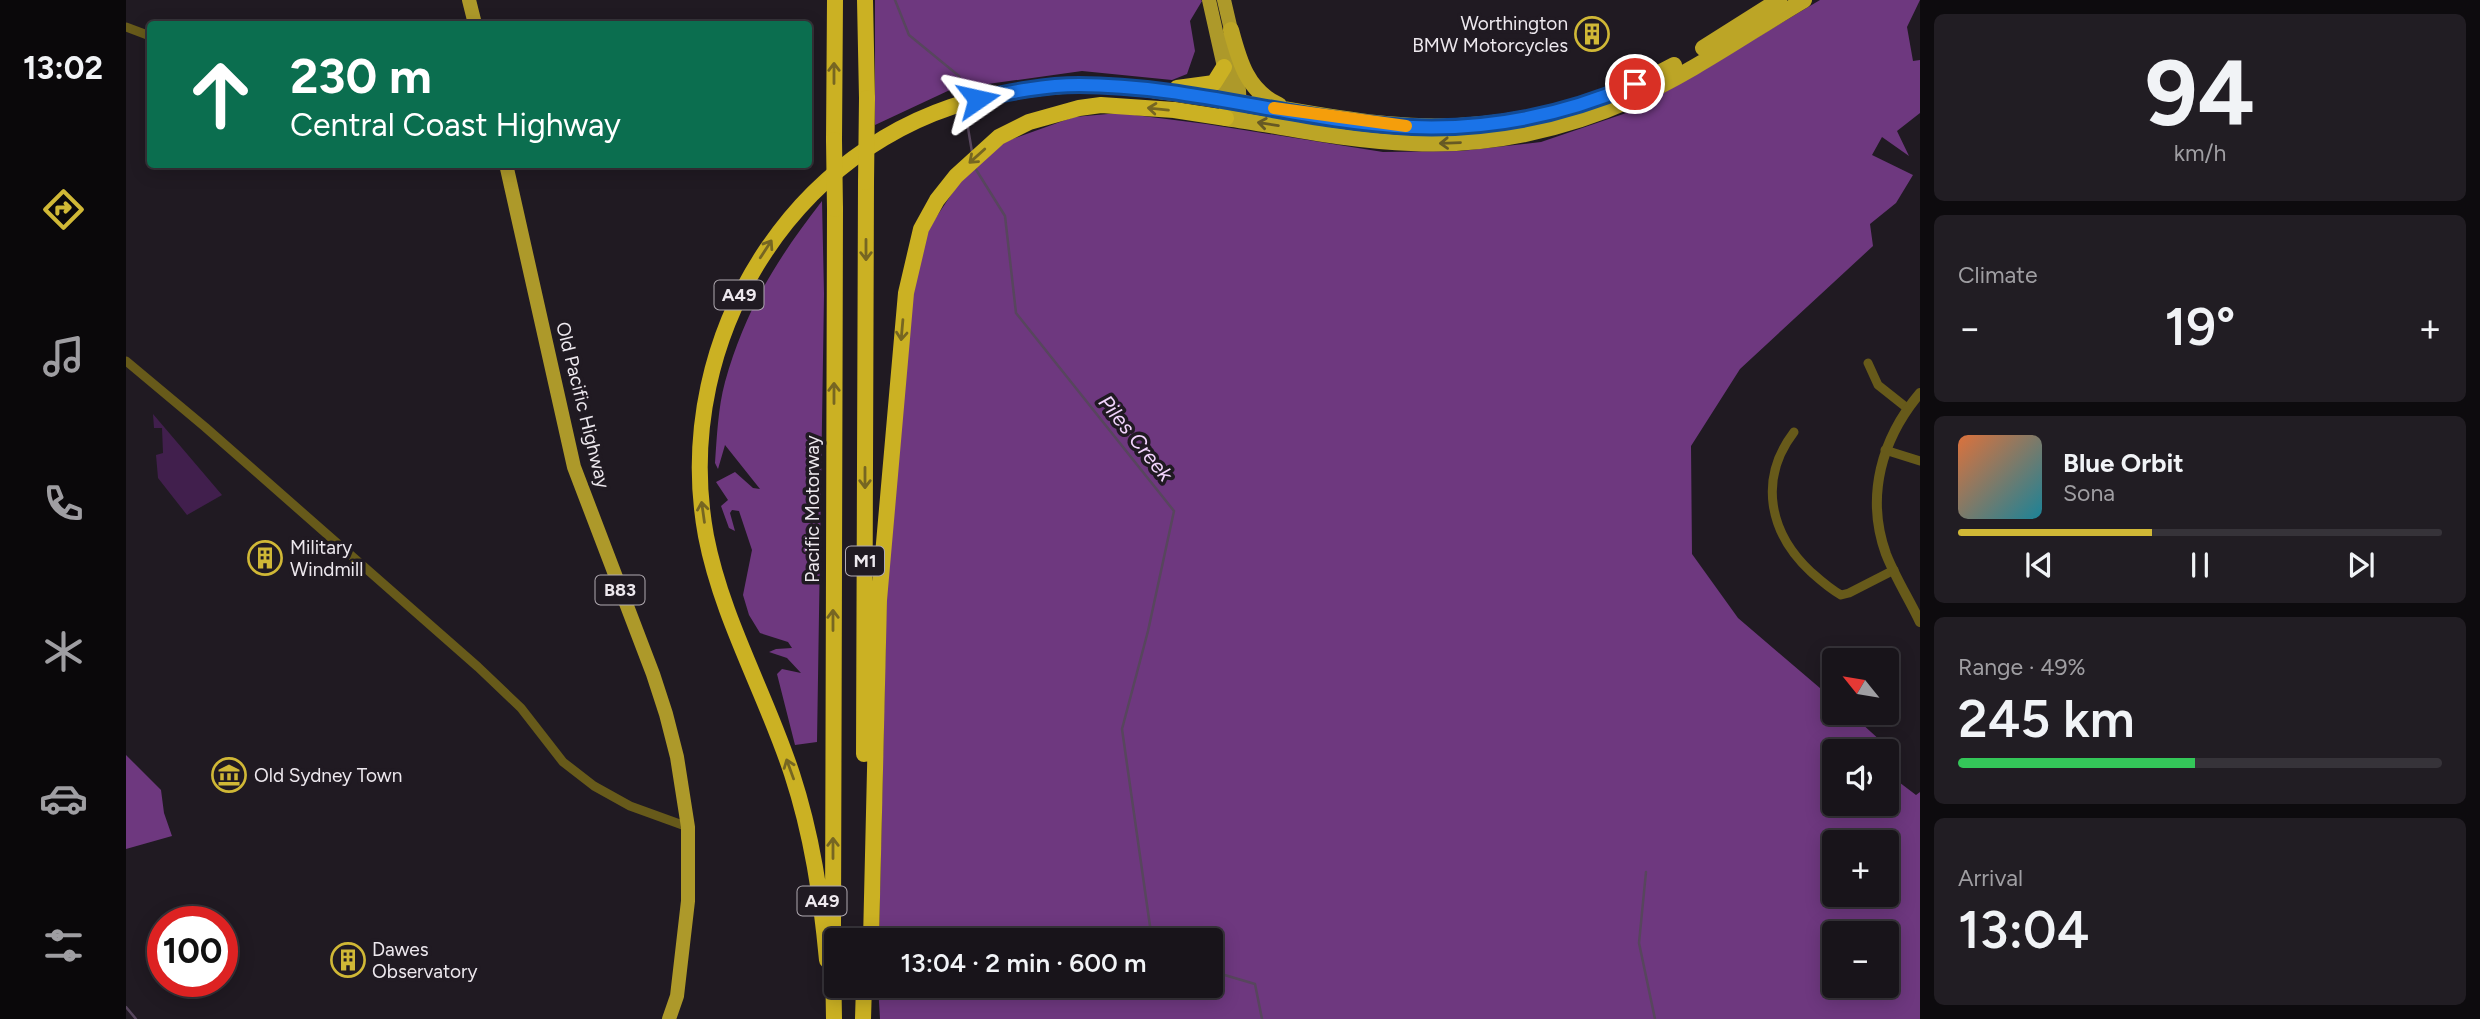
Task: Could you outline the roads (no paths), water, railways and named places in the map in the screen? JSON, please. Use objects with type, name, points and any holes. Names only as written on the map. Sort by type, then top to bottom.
[{"type":"highway","name":"M1","points":[[864,928],[867,98],[865,0]]},
{"type":"highway","points":[[1710,44],[1723,30],[1766,0]]},
{"type":"highway","name":"A49","points":[[824,928],[814,859],[792,772],[721,591],[713,565],[701,500],[701,426],[716,352],[729,317],[754,269],[788,220],[818,188],[886,138],[918,120],[978,99],[1077,85],[1150,90],[1411,127],[1451,127],[1545,115],[1606,96],[1659,73],[1779,0]]},
{"type":"highway","name":"A49","points":[[872,928],[879,600],[906,293],[921,229],[956,176],[999,137],[1029,122],[1079,108],[1101,105],[1174,110],[1410,144],[1478,141],[1531,133],[1583,118],[1646,93],[1804,0]]},
{"type":"highway","name":"Pacific Motorway","points":[[833,928],[835,3]]},
{"type":"highway","points":[[1231,30],[1241,64],[1257,90],[1273,103],[1298,112]]},
{"type":"highway","points":[[1150,90],[1188,88],[1214,83],[1224,67]]},
{"type":"highway","name":"Pacific Motorway","points":[[834,998],[834,1019]]},
{"type":"highway","points":[[863,1019],[864,998]]},
{"type":"main road","points":[[469,0],[474,21]]},
{"type":"main road","points":[[1209,0],[1234,102]]},
{"type":"main road","points":[[1224,0],[1231,30],[1229,48],[1234,102],[1232,119]]},
{"type":"main road","name":"Old Pacific Highway","points":[[507,168],[574,467],[666,714],[677,757],[688,827],[688,901],[677,996],[669,1019]]},
{"type":"street","points":[[126,27],[147,35]]},
{"type":"street","points":[[126,361],[478,667],[521,708],[564,762],[594,786],[618,799],[688,827]]},
{"type":"street","points":[[1868,363],[1878,384],[1907,408]]},
{"type":"street","points":[[1920,393],[1907,408],[1885,450],[1878,480],[1877,510],[1883,542],[1920,621]]},
{"type":"street","points":[[1794,432],[1786,442],[1775,471],[1772,489],[1776,520],[1785,542],[1796,557],[1841,595],[1894,570]]},
{"type":"street","points":[[1885,450],[1920,461]]},
{"type":"waterway","name":"Piles Creek","points":[[895,0],[909,35],[959,76],[963,100]]},
{"type":"waterway","name":"Piles Creek","points":[[965,110],[972,152]]},
{"type":"waterway","name":"Piles Creek","points":[[975,168],[1005,216],[1016,313],[1174,511],[1148,631],[1122,729],[1152,928]]},
{"type":"waterway","points":[[1646,872],[1639,943],[1655,1019]]},
{"type":"waterway","name":"Piles Creek","points":[[1223,975],[1255,984],[1262,1019]]},
{"type":"waterway","points":[[126,1007],[136,1019]]},
{"type":"place","name":"Worthington BMW Motorcycles","points":[[1592,34]]},
{"type":"place","name":"Military Windmill","points":[[265,558]]},
{"type":"place","name":"Old Sydney Town","points":[[229,775]]},
{"type":"place","name":"Dawes Observatory","points":[[348,960]]}]
